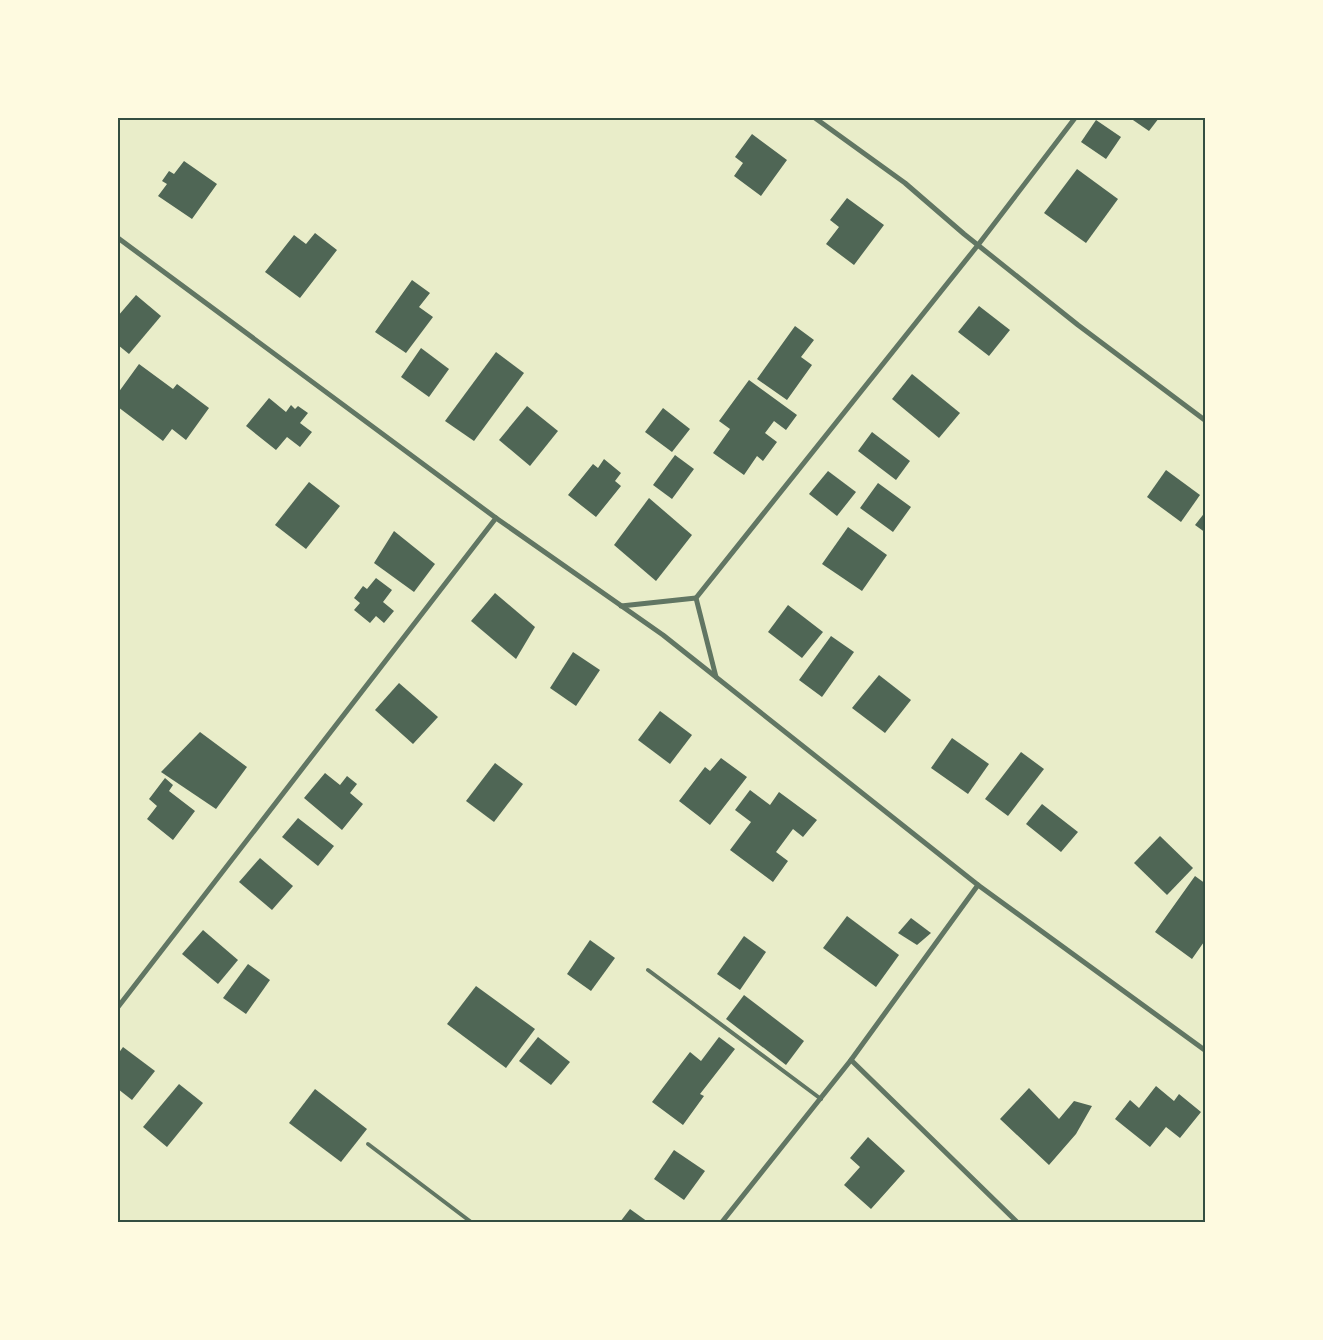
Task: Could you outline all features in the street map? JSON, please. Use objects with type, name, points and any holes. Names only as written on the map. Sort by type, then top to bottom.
[{"type":"street","points":[[815,118],[905,183],[978,245],[1078,325],[1206,421]]},
{"type":"street","points":[[621,606],[696,598],[978,245],[1075,118]]},
{"type":"street","points":[[118,238],[496,518],[663,636],[978,886],[1206,1050]]},
{"type":"street","points":[[118,1007],[496,518]]},
{"type":"street","points":[[696,598],[716,678]]},
{"type":"street","points":[[722,1222],[851,1060],[978,886]]},
{"type":"street","points":[[851,1060],[1017,1222]]},
{"type":"lane","points":[[648,970],[821,1099]]},
{"type":"lane","points":[[368,1144],[471,1222]]},
{"type":"building","points":[[1130,118],[1159,118],[1149,131]]},
{"type":"building","points":[[1096,120],[1121,137],[1106,159],[1081,142]]},
{"type":"building","points":[[752,134],[787,160],[761,196],[734,176],[743,163],[735,157]]},
{"type":"building","points":[[184,161],[217,184],[192,219],[158,196],[167,184],[162,181],[169,171],[174,174]]},
{"type":"building","points":[[1077,169],[1118,199],[1086,243],[1044,213]]},
{"type":"building","points":[[847,198],[884,225],[854,265],[826,244],[839,227],[830,220]]},
{"type":"building","points":[[315,233],[337,250],[300,298],[265,272],[294,235],[306,244]]},
{"type":"building","points":[[412,280],[430,293],[419,307],[433,317],[406,353],[375,332]]},
{"type":"building","points":[[136,295],[161,316],[129,354],[118,345],[118,316]]},
{"type":"building","points":[[979,306],[1010,330],[989,356],[958,332]]},
{"type":"building","points":[[795,326],[814,340],[801,357],[812,365],[787,400],[757,379]]},
{"type":"building","points":[[421,348],[449,369],[429,397],[401,377]]},
{"type":"building","points":[[496,352],[524,373],[474,441],[445,421]]},
{"type":"building","points":[[139,364],[173,389],[177,384],[209,408],[186,440],[172,429],[163,441],[118,407],[118,393]]},
{"type":"building","points":[[912,374],[960,413],[939,438],[892,399]]},
{"type":"building","points":[[749,380],[797,415],[786,430],[774,421],[765,433],[777,442],[763,461],[757,456],[744,475],[713,453],[730,429],[719,421]]},
{"type":"building","points":[[269,398],[286,412],[291,405],[295,409],[298,406],[308,413],[300,423],[312,432],[300,447],[287,437],[276,450],[246,426]]},
{"type":"building","points":[[527,406],[558,431],[530,466],[499,440]]},
{"type":"building","points":[[663,408],[690,429],[672,452],[645,432]]},
{"type":"building","points":[[872,432],[910,461],[896,480],[858,451]]},
{"type":"building","points":[[675,455],[694,469],[672,499],[653,485]]},
{"type":"building","points":[[604,459],[621,473],[615,481],[621,486],[596,517],[568,495],[593,464],[598,468]]},
{"type":"building","points":[[1166,470],[1200,495],[1181,522],[1147,497]]},
{"type":"building","points":[[828,471],[856,492],[837,516],[809,494]]},
{"type":"building","points":[[309,482],[340,506],[306,549],[275,525]]},
{"type":"building","points":[[878,483],[911,507],[893,532],[860,508]]},
{"type":"building","points":[[649,498],[692,535],[656,581],[614,545]]},
{"type":"building","points":[[1206,511],[1206,533],[1195,525]]},
{"type":"building","points":[[848,527],[887,555],[862,591],[822,564]]},
{"type":"building","points":[[394,531],[435,564],[414,592],[374,563]]},
{"type":"building","points":[[376,578],[392,590],[383,602],[394,611],[384,623],[376,616],[370,623],[354,610],[360,603],[354,598],[363,586],[367,589]]},
{"type":"building","points":[[495,593],[535,627],[516,659],[471,621]]},
{"type":"building","points":[[788,605],[823,632],[802,658],[768,632]]},
{"type":"building","points":[[831,636],[854,652],[822,697],[799,680]]},
{"type":"building","points":[[573,652],[600,670],[576,706],[550,688]]},
{"type":"building","points":[[879,675],[911,700],[885,733],[852,708]]},
{"type":"building","points":[[399,683],[438,717],[413,744],[375,710]]},
{"type":"building","points":[[660,711],[692,735],[670,764],[638,740]]},
{"type":"building","points":[[200,732],[247,767],[216,809],[161,772]]},
{"type":"building","points":[[952,738],[989,764],[968,794],[931,768]]},
{"type":"building","points":[[1021,752],[1044,769],[1008,816],[985,799]]},
{"type":"building","points":[[721,758],[747,777],[710,825],[679,801],[705,767],[710,771]]},
{"type":"building","points":[[495,763],[523,784],[494,822],[466,801]]},
{"type":"building","points":[[325,773],[340,785],[347,776],[357,784],[350,793],[363,804],[342,830],[304,798]]},
{"type":"building","points":[[165,778],[173,785],[169,791],[195,811],[173,840],[147,819],[157,806],[149,799]]},
{"type":"building","points":[[750,790],[770,805],[779,792],[817,820],[803,837],[793,829],[776,852],[788,861],[773,882],[730,850],[751,822],[735,810]]},
{"type":"building","points":[[1042,804],[1078,832],[1061,852],[1026,824]]},
{"type":"building","points":[[298,818],[334,846],[318,866],[282,837]]},
{"type":"building","points":[[1160,836],[1193,868],[1167,895],[1134,863]]},
{"type":"building","points":[[260,858],[293,886],[272,910],[239,882]]},
{"type":"building","points":[[1195,876],[1206,884],[1206,904],[1203,907],[1206,909],[1206,939],[1192,959],[1155,932]]},
{"type":"building","points":[[847,916],[899,955],[876,987],[823,948]]},
{"type":"building","points":[[911,918],[931,933],[917,945],[898,933]]},
{"type":"building","points":[[203,930],[238,960],[218,984],[182,954]]},
{"type":"building","points":[[744,936],[766,952],[740,990],[717,974]]},
{"type":"building","points":[[590,940],[615,958],[591,991],[567,974]]},
{"type":"building","points":[[248,964],[270,980],[246,1014],[223,998]]},
{"type":"building","points":[[476,986],[535,1029],[506,1068],[447,1024]]},
{"type":"building","points":[[744,995],[804,1041],[786,1065],[726,1019]]},
{"type":"building","points":[[538,1037],[570,1062],[551,1085],[519,1061]]},
{"type":"building","points":[[719,1037],[735,1049],[700,1094],[704,1096],[683,1125],[652,1102],[690,1052],[701,1061]]},
{"type":"building","points":[[123,1047],[155,1071],[132,1100],[118,1089],[118,1054]]},
{"type":"building","points":[[179,1084],[203,1103],[167,1147],[143,1127]]},
{"type":"building","points":[[1156,1086],[1174,1101],[1179,1094],[1201,1112],[1180,1138],[1166,1127],[1150,1147],[1115,1119],[1130,1100],[1139,1108]]},
{"type":"building","points":[[1029,1088],[1059,1119],[1074,1101],[1092,1106],[1076,1134],[1049,1165],[1000,1119]]},
{"type":"building","points":[[315,1089],[367,1129],[341,1162],[289,1123]]},
{"type":"building","points":[[868,1137],[905,1171],[871,1209],[844,1185],[860,1167],[850,1158]]},
{"type":"building","points":[[674,1150],[705,1171],[684,1200],[654,1179]]},
{"type":"building","points":[[630,1209],[648,1222],[620,1222]]}]
